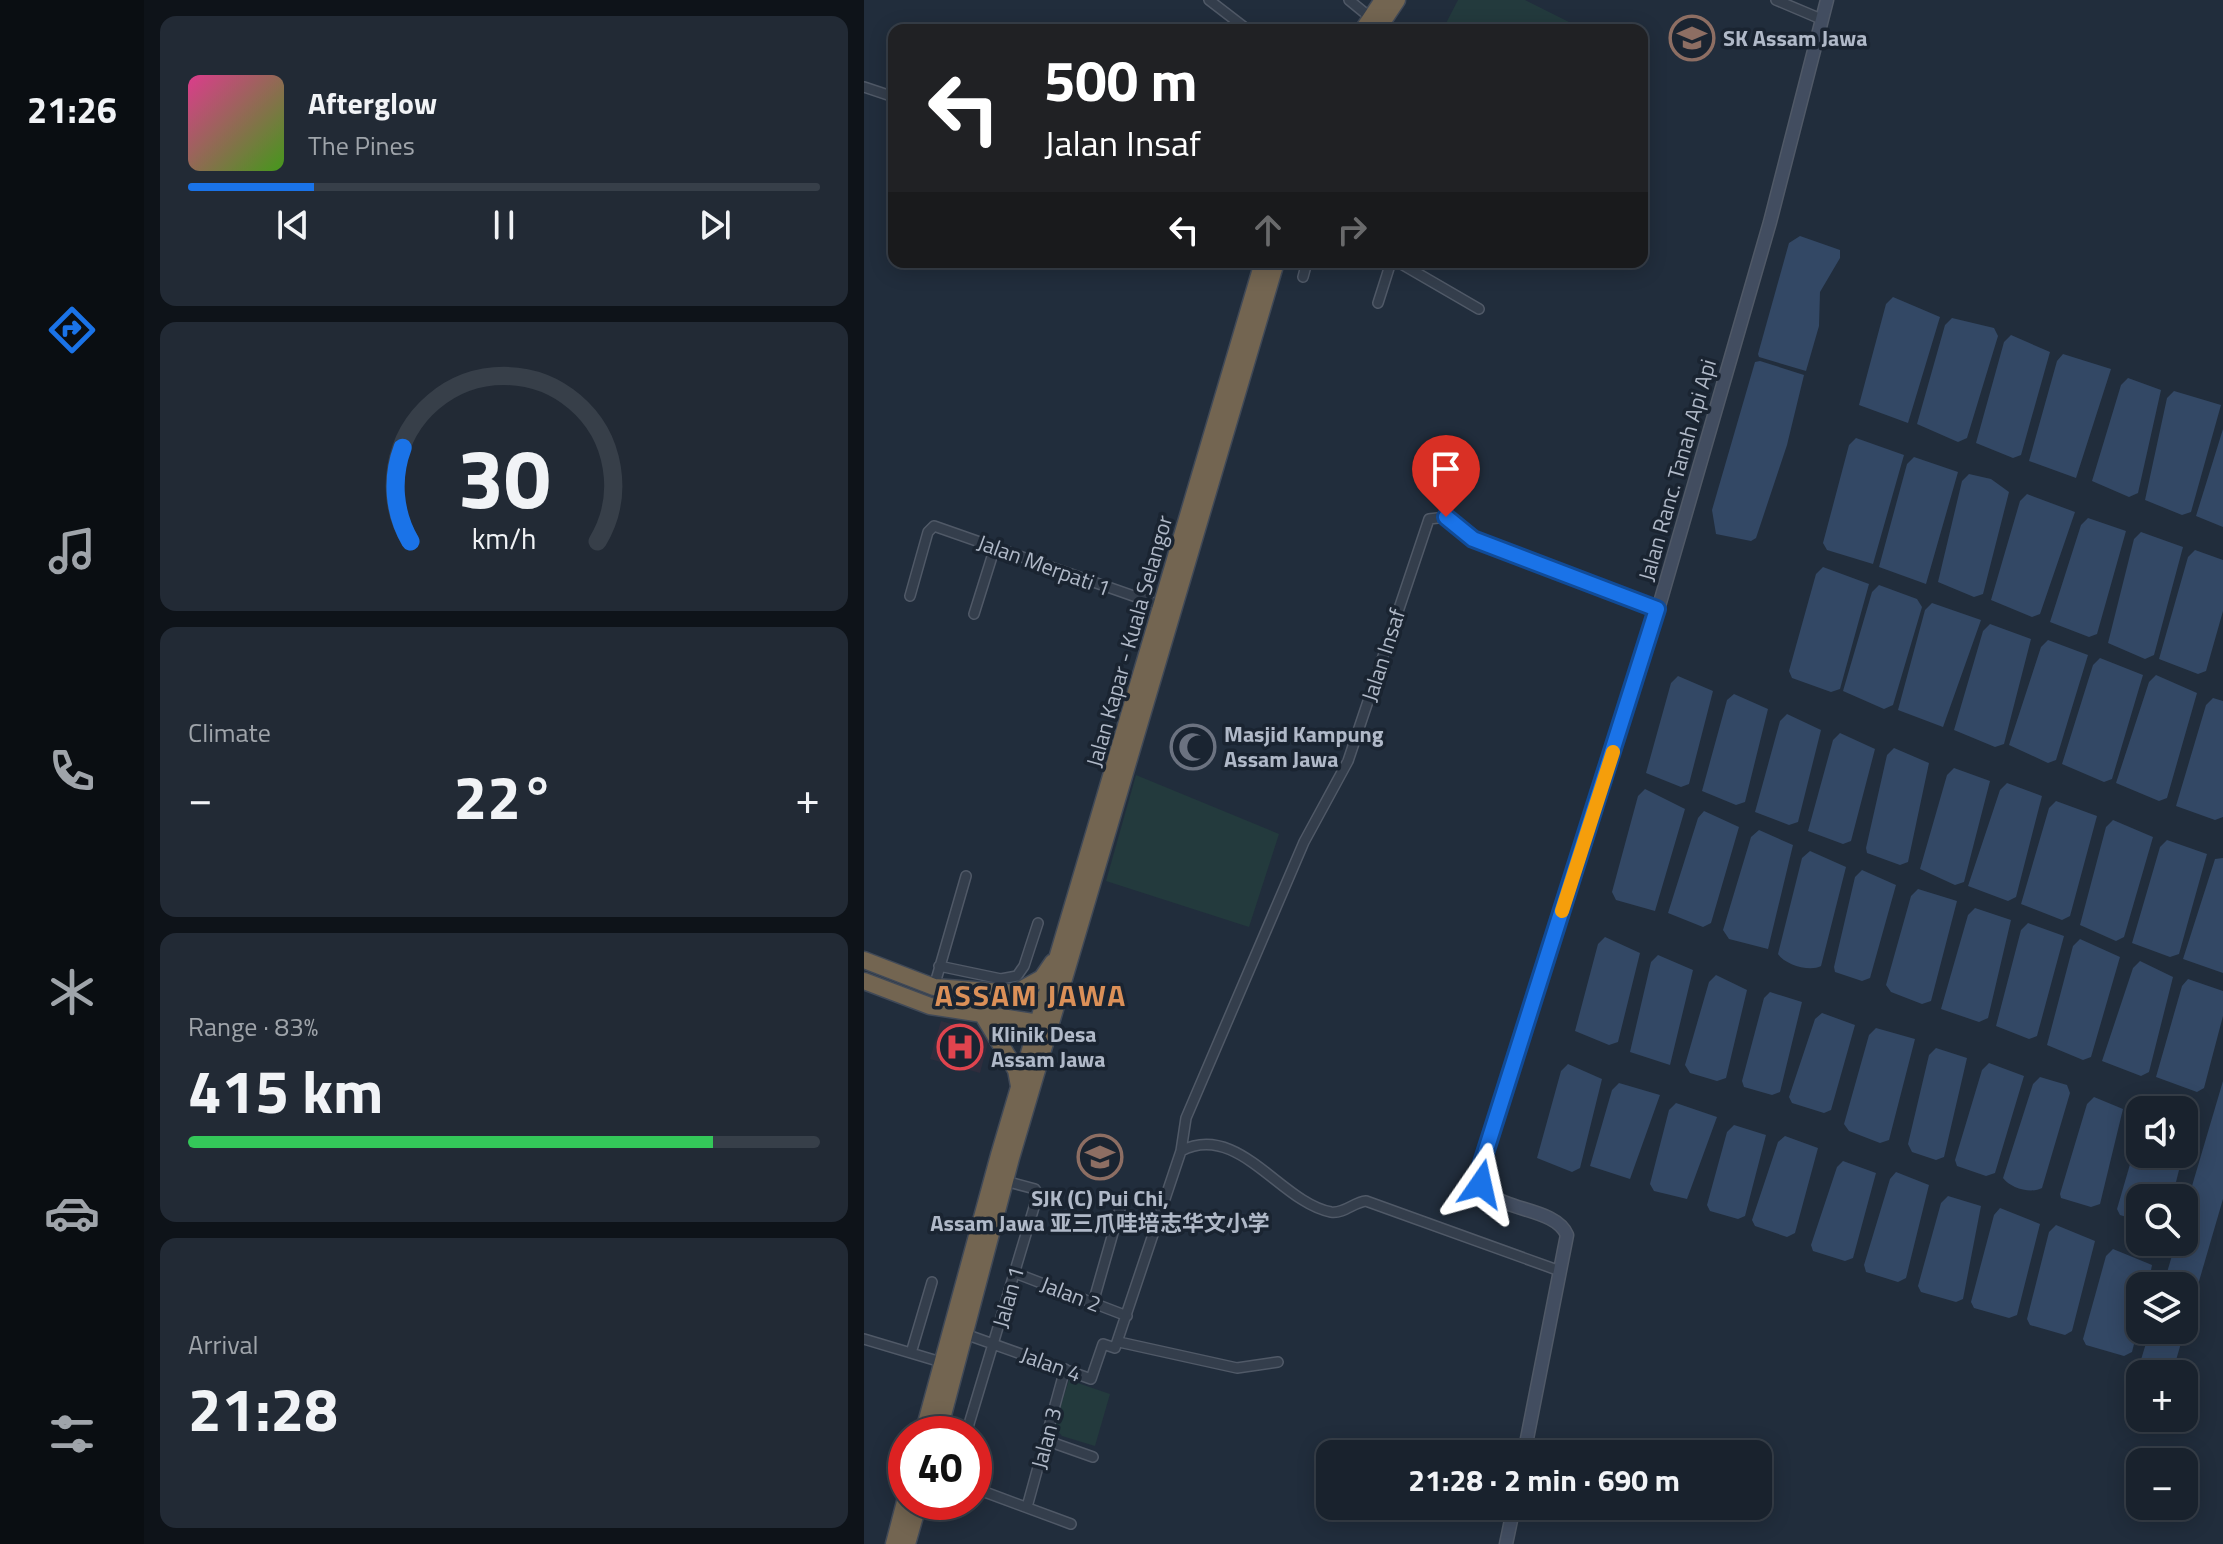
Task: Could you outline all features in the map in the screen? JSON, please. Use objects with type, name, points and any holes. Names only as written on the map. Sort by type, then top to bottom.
[{"type":"highway","points":[[1371,24],[1383,0]]},
{"type":"highway","points":[[1372,24],[1397,0]]},
{"type":"highway","name":"Jalan Kapar - Kuala Selangor","points":[[1054,1001],[1061,948],[1261,268]]},
{"type":"highway","name":"Jalan Kapar - Kuala Selangor","points":[[1043,1027],[1054,1001],[1274,268]]},
{"type":"highway","points":[[1015,993],[1042,978],[1061,948]]},
{"type":"highway","points":[[864,960],[934,987],[1015,993],[1054,1001]]},
{"type":"highway","points":[[864,981],[909,1001],[1043,1027]]},
{"type":"highway","points":[[984,1017],[1016,1070],[1019,1088]]},
{"type":"highway","points":[[928,1416],[1019,1088],[1043,1027]]},
{"type":"highway","points":[[943,1416],[1043,1027]]},
{"type":"highway","points":[[894,1544],[900,1520]]},
{"type":"highway","points":[[907,1544],[914,1520]]},
{"type":"street","points":[[1209,0],[1240,24]]},
{"type":"street","points":[[1349,0],[1368,24]]},
{"type":"street","points":[[1776,0],[1821,19]]},
{"type":"street","name":"Jalan Ranc. Tanah Api Api","points":[[1527,1440],[1567,1241],[1561,1224],[1490,1195],[1481,1184],[1480,1169],[1657,609],[1770,222],[1827,0]]},
{"type":"street","points":[[864,87],[888,95]]},
{"type":"street","points":[[1303,277],[1305,268]]},
{"type":"street","points":[[1378,303],[1389,268]]},
{"type":"street","points":[[1408,268],[1479,309]]},
{"type":"street","name":"Jalan Insaf","points":[[1181,1151],[1186,1118],[1274,911],[1304,842],[1348,761],[1429,519],[1446,517],[1473,539],[1657,609]]},
{"type":"street","name":"Jalan Merpati 1","points":[[910,596],[928,532],[937,527],[1162,606]]},
{"type":"street","points":[[974,614],[995,547]]},
{"type":"street","points":[[934,987],[966,876]]},
{"type":"street","points":[[939,966],[1001,979],[1017,976],[1024,966],[1038,923]]},
{"type":"street","points":[[1278,1362],[1237,1368],[1119,1342],[1181,1151],[1194,1146],[1222,1148],[1241,1156],[1317,1208],[1338,1212],[1366,1201],[1560,1271]]},
{"type":"street","name":"Jalan 1","points":[[972,1416],[1038,1194],[1035,1189],[1005,1181]]},
{"type":"street","points":[[1093,1303],[1123,1198]]},
{"type":"street","name":"Jalan 2","points":[[1015,1273],[1127,1316]]},
{"type":"street","points":[[911,1353],[932,1282]]},
{"type":"street","name":"Jalan 4","points":[[965,1334],[1091,1379],[1103,1344],[1115,1348],[1119,1342]]},
{"type":"street","points":[[864,1339],[941,1362]]},
{"type":"street","name":"Jalan 3","points":[[1027,1507],[1065,1369]]},
{"type":"street","points":[[1045,1440],[1093,1457]]},
{"type":"street","points":[[992,1494],[1071,1524]]},
{"type":"street","points":[[1506,1544],[1511,1520]]},
{"type":"shaded area","name":"Klinik Desa Assam Jawa","points":[[941,1021],[990,1035],[980,1073],[930,1059]]},
{"type":"green space","points":[[1458,0],[1525,0],[1573,24],[1446,24]]},
{"type":"green space","points":[[1136,775],[1279,834],[1249,927],[1106,881]]},
{"type":"green space","points":[[1069,1380],[1110,1394],[1095,1446],[1062,1436],[1054,1426]]},
{"type":"water","points":[[1800,236],[1840,250],[1840,258],[1820,292],[1819,326],[1806,371],[1759,357],[1758,354],[1789,243]]},
{"type":"water","points":[[1893,297],[1940,317],[1908,423],[1859,405],[1886,304]]},
{"type":"water","points":[[1952,318],[1994,328],[1998,336],[1967,438],[1958,442],[1917,424],[1945,325]]},
{"type":"water","points":[[2011,335],[2050,352],[2021,455],[2013,458],[1976,443],[2004,342]]},
{"type":"water","points":[[2063,354],[2111,369],[2076,478],[2029,461],[2057,361]]},
{"type":"water","points":[[1755,362],[1804,375],[1787,445],[1756,538],[1751,541],[1716,534],[1712,510]]},
{"type":"water","points":[[2128,378],[2161,390],[2138,493],[2129,497],[2092,481],[2121,385]]},
{"type":"water","points":[[2174,391],[2221,405],[2191,512],[2182,515],[2145,500],[2167,398]]},
{"type":"water","points":[[2223,429],[2223,527],[2196,516]]},
{"type":"water","points":[[1856,438],[1904,455],[1873,564],[1827,550],[1823,543],[1849,445]]},
{"type":"water","points":[[1914,457],[1958,472],[1926,584],[1879,567],[1907,464]]},
{"type":"water","points":[[1969,474],[1991,479],[2009,492],[1983,594],[1974,597],[1938,582],[1962,481]]},
{"type":"water","points":[[2027,494],[2075,512],[2040,614],[2032,617],[1991,600],[2020,501]]},
{"type":"water","points":[[2088,518],[2126,531],[2097,634],[2089,637],[2050,622],[2081,525]]},
{"type":"water","points":[[2141,532],[2183,547],[2154,655],[2145,659],[2108,643],[2134,539]]},
{"type":"water","points":[[2195,550],[2223,560],[2223,611],[2206,671],[2198,674],[2159,659],[2188,557]]},
{"type":"water","points":[[1823,567],[1869,584],[1840,689],[1831,692],[1792,678],[1789,671],[1816,574]]},
{"type":"water","points":[[1879,585],[1917,599],[1922,607],[1893,705],[1884,709],[1843,691],[1872,592]]},
{"type":"water","points":[[1932,603],[1981,620],[1943,727],[1898,710],[1925,610]]},
{"type":"water","points":[[1990,624],[2031,639],[2004,744],[1995,747],[1954,730],[1983,631]]},
{"type":"water","points":[[2048,640],[2088,655],[2056,760],[2048,763],[2009,745],[2041,647]]},
{"type":"water","points":[[2100,658],[2143,675],[2112,779],[2104,782],[2062,764],[2093,665]]},
{"type":"water","points":[[2156,675],[2197,693],[2167,798],[2159,801],[2116,783],[2149,682]]},
{"type":"water","points":[[1678,676],[1713,691],[1689,784],[1681,787],[1646,773],[1671,683]]},
{"type":"water","points":[[1734,694],[1768,709],[1745,802],[1736,805],[1702,791],[1727,700]]},
{"type":"water","points":[[2213,698],[2223,701],[2223,817],[2215,820],[2176,806],[2206,705]]},
{"type":"water","points":[[1787,714],[1821,730],[1798,822],[1789,825],[1755,812],[1780,721]]},
{"type":"water","points":[[1840,733],[1875,749],[1851,841],[1843,844],[1808,831],[1833,740]]},
{"type":"water","points":[[1894,748],[1929,763],[1908,862],[1900,865],[1867,853],[1866,848],[1887,755]]},
{"type":"water","points":[[1954,768],[1990,781],[1964,882],[1955,885],[1920,869],[1947,775]]},
{"type":"water","points":[[2007,783],[2042,796],[2016,897],[2008,901],[1968,886],[2000,790]]},
{"type":"water","points":[[1645,789],[1685,809],[1655,911],[1616,900],[1612,892],[1638,796]]},
{"type":"water","points":[[2056,801],[2097,816],[2070,916],[2062,920],[2021,904],[2049,808]]},
{"type":"water","points":[[1704,811],[1739,827],[1711,923],[1703,927],[1668,913],[1698,818]]},
{"type":"water","points":[[2113,820],[2153,837],[2124,937],[2116,941],[2080,925],[2106,827]]},
{"type":"water","points":[[1759,830],[1793,845],[1768,949],[1729,939],[1723,930],[1751,837]]},
{"type":"water","points":[[2167,840],[2207,854],[2179,954],[2170,957],[2132,943],[2160,847]]},
{"type":"water","points":[[1810,851],[1846,867],[1821,966],[1804,968],[1778,954],[1802,858]]},
{"type":"water","points":[[2223,858],[2223,973],[2183,959],[2215,859]]},
{"type":"water","points":[[1862,870],[1896,885],[1870,978],[1862,981],[1835,972],[1834,967],[1855,877]]},
{"type":"water","points":[[1918,889],[1957,901],[1931,1001],[1922,1004],[1891,992],[1886,985],[1911,896]]},
{"type":"water","points":[[1975,908],[2011,920],[1988,1018],[1979,1022],[1941,1009],[1968,915]]},
{"type":"water","points":[[2028,923],[2064,936],[2037,1036],[2029,1039],[1996,1026],[2021,930]]},
{"type":"water","points":[[1605,937],[1640,953],[1618,1042],[1609,1045],[1575,1031],[1598,944]]},
{"type":"water","points":[[2080,939],[2120,957],[2091,1057],[2083,1060],[2047,1045],[2073,946]]},
{"type":"water","points":[[1658,955],[1693,970],[1670,1065],[1630,1052],[1651,962]]},
{"type":"water","points":[[2140,961],[2173,977],[2149,1072],[2141,1076],[2102,1061],[2133,968]]},
{"type":"water","points":[[1716,975],[1747,990],[1726,1078],[1717,1081],[1690,1073],[1685,1065],[1709,982]]},
{"type":"water","points":[[2188,979],[2223,991],[2223,1016],[2204,1088],[2197,1092],[2156,1077],[2182,986]]},
{"type":"water","points":[[1770,992],[1802,1002],[1780,1092],[1772,1095],[1744,1087],[1742,1081],[1764,998]]},
{"type":"water","points":[[1822,1013],[1855,1025],[1831,1110],[1824,1113],[1792,1103],[1789,1097],[1815,1019]]},
{"type":"water","points":[[1876,1028],[1915,1039],[1889,1140],[1880,1143],[1849,1131],[1844,1124],[1869,1035]]},
{"type":"water","points":[[1936,1048],[1967,1058],[1944,1157],[1936,1160],[1912,1152],[1908,1144],[1929,1055]]},
{"type":"water","points":[[1989,1063],[2024,1076],[1995,1173],[1986,1176],[1957,1166],[1955,1160],[1982,1070]]},
{"type":"water","points":[[1568,1064],[1602,1079],[1580,1168],[1572,1172],[1537,1158],[1561,1071]]},
{"type":"water","points":[[2040,1077],[2067,1085],[2070,1093],[2042,1188],[2027,1190],[2010,1185],[2003,1178],[2033,1084]]},
{"type":"water","points":[[2223,1081],[2223,1199],[2198,1285],[2198,1272],[2167,1272],[2172,1256],[2198,1256],[2198,1184],[2193,1184]]},
{"type":"water","points":[[1619,1083],[1660,1095],[1630,1179],[1590,1166],[1612,1090]]},
{"type":"water","points":[[2094,1097],[2123,1109],[2100,1204],[2091,1207],[2061,1198],[2060,1194],[2087,1104]]},
{"type":"water","points":[[1676,1103],[1717,1117],[1687,1199],[1654,1191],[1650,1184],[1669,1110]]},
{"type":"water","points":[[1734,1125],[1766,1135],[1745,1216],[1738,1219],[1710,1211],[1707,1205],[1727,1132]]},
{"type":"water","points":[[1785,1136],[1818,1148],[1795,1233],[1787,1237],[1755,1226],[1752,1220],[1778,1142]]},
{"type":"water","points":[[1843,1161],[1876,1173],[1853,1258],[1845,1261],[1813,1251],[1811,1245],[1837,1167]]},
{"type":"water","points":[[2129,1168],[2180,1168],[2176,1184],[2126,1184],[2126,1217],[2120,1215],[2117,1209]]},
{"type":"water","points":[[1896,1172],[1929,1185],[1906,1278],[1898,1282],[1866,1272],[1864,1265],[1890,1179]]},
{"type":"water","points":[[1948,1196],[1981,1206],[1963,1299],[1956,1302],[1921,1292],[1918,1286],[1941,1203]]},
{"type":"water","points":[[2000,1208],[2040,1224],[2017,1315],[2009,1318],[1974,1308],[1971,1302],[1994,1215]]},
{"type":"water","points":[[2056,1225],[2095,1241],[2072,1331],[2065,1335],[2030,1325],[2027,1319],[2049,1232]]},
{"type":"water","points":[[2113,1249],[2152,1265],[2151,1272],[2126,1272],[2126,1344],[2134,1344],[2132,1352],[2124,1356],[2086,1345],[2083,1339],[2106,1256]]},
{"type":"water","points":[[2146,1344],[2181,1344],[2176,1360],[2141,1360]]},
{"type":"slow traffic","points":[[1562,911],[1613,752]]},
{"type":"place","name":"SK Assam Jawa","points":[[1692,38]]},
{"type":"place","name":"Masjid Kampung Assam Jawa","points":[[1193,747]]},
{"type":"place","name":"Klinik Desa Assam Jawa","points":[[960,1047]]},
{"type":"place","name":"SJK (C) Pui Chi, Assam Jawa 亚三爪哇培志华文小学","points":[[1100,1157]]},
{"type":"district","name":"ASSAM JAWA","points":[[1031,995]]},
{"type":"route","points":[[1446,517],[1473,539],[1513,553],[1539,567],[1657,609],[1480,1169],[1481,1184]]}]
